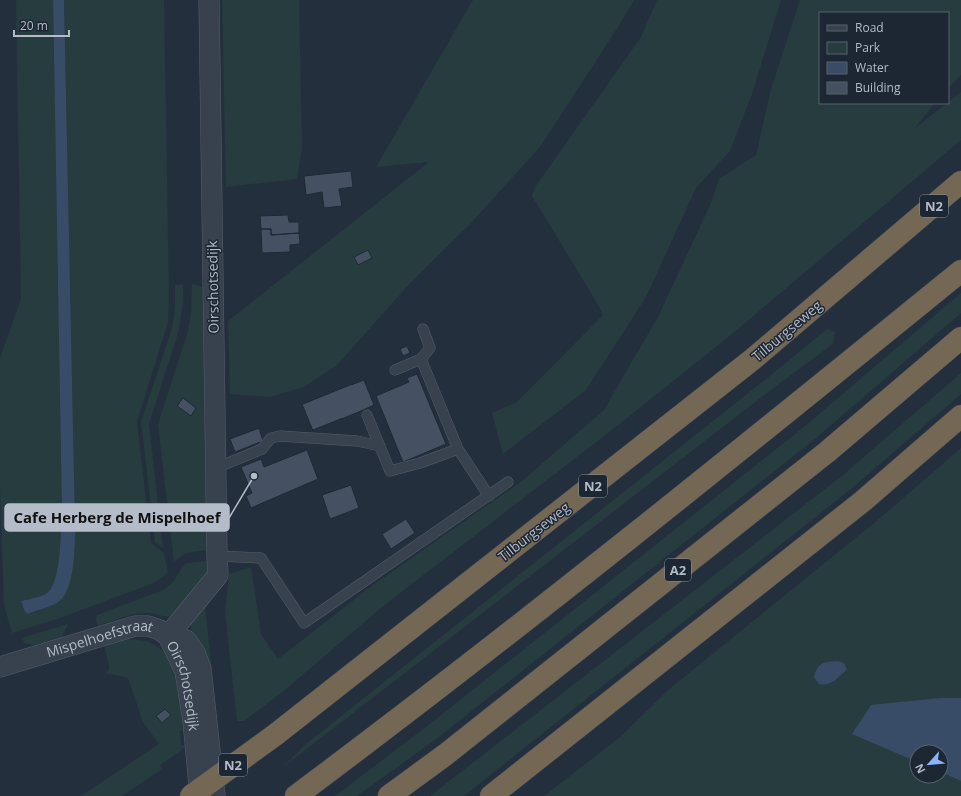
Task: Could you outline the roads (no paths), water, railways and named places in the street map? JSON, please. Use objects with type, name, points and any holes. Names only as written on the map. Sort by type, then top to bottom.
[{"type":"highway","name":"Tilburgseweg","points":[[191,796],[274,735],[754,359],[961,182]]},
{"type":"highway","points":[[296,796],[413,708],[779,419],[961,272]]},
{"type":"highway","name":"A2","points":[[390,796],[445,755],[827,452],[961,338]]},
{"type":"highway","points":[[491,796],[863,501],[961,416]]},
{"type":"street","name":"Oirschotsedijk","points":[[209,0],[218,565]]},
{"type":"street","name":"Mispelhoefstraat","points":[[0,667],[136,626],[148,626],[160,630],[168,636],[218,565]]},
{"type":"street","name":"Oirschotsedijk","points":[[168,636],[185,671],[193,721],[200,796]]},
{"type":"street","name":"Oirschotsedijk","points":[[168,636],[186,640],[195,653],[201,668],[215,796]]},
{"type":"lane","points":[[395,370],[421,359],[430,348],[423,329]]},
{"type":"lane","points":[[421,359],[458,448],[488,496]]},
{"type":"lane","points":[[367,415],[390,471],[420,463],[458,448]]},
{"type":"lane","points":[[216,468],[262,449],[271,438],[280,436],[357,441],[380,446]]},
{"type":"lane","points":[[218,565],[261,558],[304,623],[508,482]]},
{"type":"water","points":[[53,0],[64,0],[75,542],[71,578],[68,589],[63,597],[54,605],[28,614],[25,612],[21,601],[37,597],[48,592],[53,584],[58,565],[62,515]]},
{"type":"water","points":[[838,661],[844,663],[847,669],[831,683],[823,685],[819,684],[814,677],[817,668],[825,663]]},
{"type":"water","points":[[940,698],[961,698],[961,781],[949,776],[949,744],[909,744],[909,759],[852,734],[871,705]]},
{"type":"place","name":"Cafe Herberg de Mispelhoef","points":[[254,476]]}]
